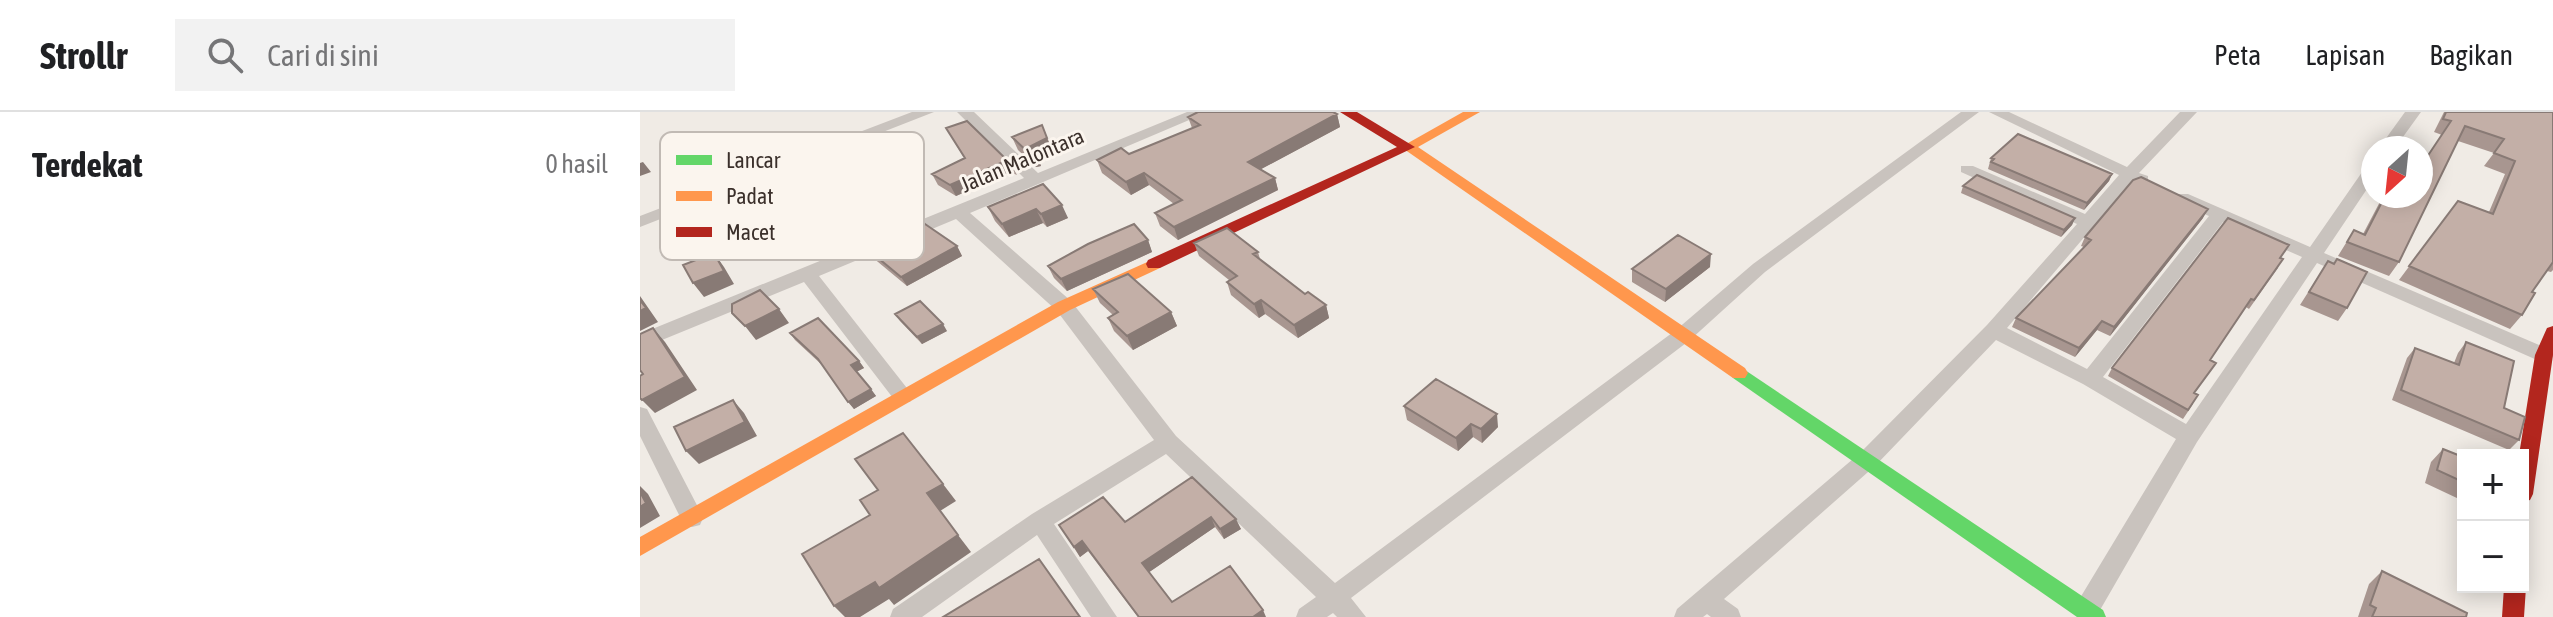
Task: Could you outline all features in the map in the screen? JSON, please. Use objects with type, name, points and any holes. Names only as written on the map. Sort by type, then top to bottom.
[{"type":"street","points":[[874,132],[926,112]]},
{"type":"street","points":[[965,112],[1036,180]]},
{"type":"street","name":"Jalan Malontara","points":[[924,226],[1200,112]]},
{"type":"street","points":[[1347,112],[1408,147],[2091,614],[2189,436],[2361,186]]},
{"type":"street","points":[[640,547],[1064,306],[1408,147],[1473,112]]},
{"type":"street","points":[[1308,617],[1683,335],[1759,268],[1971,112]]},
{"type":"street","points":[[1997,112],[2219,215],[2544,355]]},
{"type":"street","points":[[1686,617],[1868,459],[1994,330],[2090,223],[2144,157],[2189,112]]},
{"type":"street","points":[[2396,136],[2413,112]]},
{"type":"street","points":[[1967,169],[2090,223]]},
{"type":"street","points":[[959,212],[1064,306],[1168,442],[1354,617]]},
{"type":"street","points":[[640,222],[660,214]]},
{"type":"street","points":[[2090,379],[2219,215]]},
{"type":"street","name":"Jalan Malontara","points":[[640,342],[842,260]]},
{"type":"street","points":[[808,274],[903,397]]},
{"type":"street","points":[[1994,330],[2090,379],[2189,436]]},
{"type":"street","points":[[2529,454],[2544,355],[2553,332]]},
{"type":"street","points":[[640,415],[692,518]]},
{"type":"street","points":[[917,613],[1040,521],[1168,442]]},
{"type":"street","points":[[1040,521],[1105,617]]},
{"type":"street","points":[[2513,617],[2515,593]]},
{"type":"street","points":[[1707,599],[1729,617]]},
{"type":"building","points":[[1198,112],[1337,114],[1248,162],[1275,178],[1174,227],[1155,213],[1182,200],[1144,173],[1126,182],[1097,160],[1121,148],[1129,154],[1200,125],[1188,117]]},
{"type":"building","points":[[2446,112],[2553,112],[2553,262],[2532,292],[2535,293],[2522,315],[2409,266],[2458,201],[2493,214],[2515,161],[2494,153],[2504,139],[2465,126],[2433,192],[2433,148],[2451,121],[2443,119]]},
{"type":"building","points":[[967,121],[1011,164],[1005,161],[950,185],[932,174],[965,158],[946,128]]},
{"type":"building","points":[[1042,125],[1047,138],[1029,147],[1035,152],[1030,154],[1012,137]]},
{"type":"building","points":[[2018,134],[2112,174],[2087,203],[1991,162],[1994,159],[1991,158]]},
{"type":"building","points":[[1977,175],[2075,218],[2064,230],[1963,186]]},
{"type":"building","points":[[2141,177],[2208,209],[2114,327],[2102,321],[2079,348],[2016,318],[2091,240],[2085,237],[2133,180]]},
{"type":"building","points":[[1043,184],[1062,205],[1041,214],[1036,209],[1002,224],[988,207]]},
{"type":"building","points":[[2379,208],[2425,208],[2399,262],[2347,242],[2354,230],[2365,235]]},
{"type":"building","points":[[2228,218],[2289,245],[2280,258],[2283,259],[2254,300],[2251,299],[2210,360],[2216,363],[2194,393],[2198,395],[2188,410],[2112,368]]},
{"type":"building","points":[[924,224],[957,246],[901,277],[880,260],[924,260]]},
{"type":"building","points":[[1134,224],[1148,240],[1061,279],[1048,266],[1088,244]]},
{"type":"building","points":[[1227,228],[1258,252],[1253,254],[1305,294],[1308,292],[1326,305],[1294,325],[1261,300],[1254,304],[1227,282],[1237,276],[1194,243]]},
{"type":"building","points":[[1678,235],[1711,254],[1666,289],[1632,269]]},
{"type":"building","points":[[2337,259],[2367,272],[2347,308],[2309,292],[2328,261],[2334,264]]},
{"type":"building","points":[[696,260],[718,260],[724,271],[693,283],[683,265]]},
{"type":"building","points":[[1128,274],[1171,312],[1127,336],[1108,318],[1118,312],[1093,289]]},
{"type":"building","points":[[760,290],[779,309],[745,326],[732,313],[732,304]]},
{"type":"building","points":[[920,301],[943,324],[917,337],[895,314]]},
{"type":"building","points":[[818,318],[859,361],[851,365],[871,389],[848,402],[818,359],[790,333]]},
{"type":"building","points":[[653,328],[685,377],[642,400],[640,334]]},
{"type":"building","points":[[2466,342],[2514,361],[2504,408],[2525,417],[2519,440],[2401,390],[2415,348],[2459,365]]},
{"type":"building","points":[[1436,379],[1497,414],[1481,429],[1471,424],[1456,438],[1404,406]]},
{"type":"building","points":[[733,400],[745,422],[686,451],[674,427]]},
{"type":"building","points":[[903,433],[943,484],[927,493],[958,535],[879,588],[875,582],[834,606],[802,554],[870,515],[860,500],[878,490],[855,459]]},
{"type":"building","points":[[2443,449],[2457,455],[2457,479],[2437,470]]},
{"type":"building","points":[[1192,477],[1236,519],[1220,529],[1211,517],[1142,563],[1172,602],[1230,566],[1263,610],[1253,617],[1139,617],[1082,541],[1074,547],[1059,525],[1103,497],[1125,522]]},
{"type":"building","points":[[640,492],[646,503],[640,507]]},
{"type":"building","points":[[1039,559],[1080,617],[943,617]]},
{"type":"building","points":[[2382,571],[2467,613],[2466,617],[2372,617],[2376,608],[2370,605]]},
{"type":"traffic: fast","points":[[1739,373],[2095,617]]},
{"type":"traffic: slow","points":[[1473,112],[1408,147],[1739,373]]},
{"type":"traffic: slow","points":[[640,547],[1064,306],[1154,264]]},
{"type":"traffic: jam","points":[[1154,264],[1408,147],[1347,112]]},
{"type":"traffic: jam","points":[[2529,454],[2544,355],[2553,332]]},
{"type":"traffic: jam","points":[[2513,617],[2515,593]]}]
